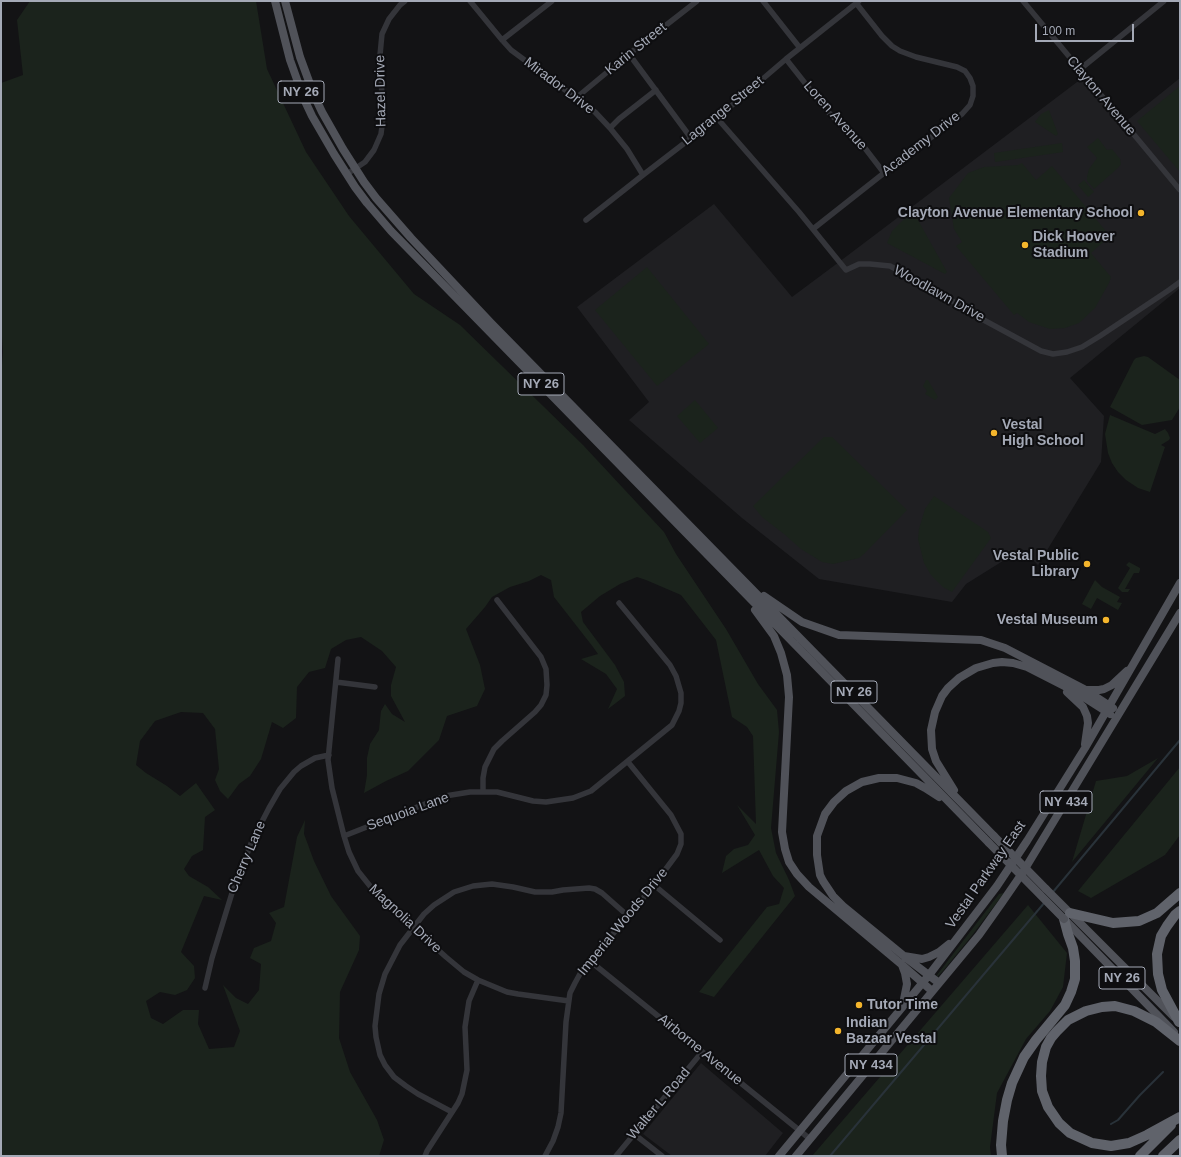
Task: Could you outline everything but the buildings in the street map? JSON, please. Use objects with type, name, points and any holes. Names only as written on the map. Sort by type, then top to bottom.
[{"type":"highway","points":[[1002,1156],[1001,1145],[1003,1121],[1012,1083],[1024,1057],[1065,1005],[1072,992],[1075,979],[1075,961],[1073,948],[1068,934],[1067,916],[1113,923],[1139,921],[1157,913],[1180,893]]},
{"type":"highway","points":[[1179,1023],[1162,990],[1158,974],[1157,954],[1162,936],[1167,926],[1180,911]]},
{"type":"highway","points":[[1180,1041],[1156,1022],[1134,1011],[1114,1006],[1086,1011],[1068,1020],[1051,1038],[1046,1047],[1041,1076],[1042,1091],[1048,1107],[1059,1123],[1070,1132],[1092,1143],[1111,1146],[1129,1144],[1180,1117]]},
{"type":"highway","points":[[1140,1156],[1180,1117]]},
{"type":"highway","points":[[1163,1156],[1180,1140]]},
{"type":"highway","points":[[1172,1156],[1180,1144]]},
{"type":"main road","name":"NY 26","points":[[275,1],[290,60],[304,99],[323,135],[347,174],[367,203],[391,231],[989,843],[1179,1023]]},
{"type":"main road","name":"NY 26","points":[[285,1],[300,56],[314,95],[322,112],[355,168],[372,193],[491,323],[994,836],[1180,1038]]},
{"type":"main road","points":[[744,581],[802,622],[839,635],[981,640],[1005,648],[1084,690],[1108,709]]},
{"type":"main road","name":"Vestal Parkway East","points":[[778,1156],[929,975],[997,886],[1085,748],[1180,583]]},
{"type":"main road","points":[[741,590],[774,636],[781,653],[787,675],[789,698],[782,832],[784,849],[789,862],[797,874],[809,887],[903,960],[929,975],[939,983]]},
{"type":"main road","name":"Vestal Parkway East","points":[[796,1156],[979,935],[1024,872],[1180,613]]},
{"type":"main road","points":[[963,804],[936,761],[932,749],[931,730],[935,712],[945,692],[959,678],[976,668],[998,663],[1013,663],[1027,667],[1118,715]]},
{"type":"main road","points":[[1084,690],[1104,689],[1112,685],[1132,667]]},
{"type":"main road","points":[[1054,681],[1083,706],[1088,723],[1085,748]]},
{"type":"main road","points":[[932,991],[903,960],[833,896],[823,881],[818,867],[816,843],[825,814],[834,802],[846,790],[862,782],[879,778],[897,778],[916,783],[955,808]]},
{"type":"main road","points":[[903,960],[930,957],[939,952],[960,934]]},
{"type":"main road","points":[[902,1006],[907,984],[903,960]]},
{"type":"street","name":"Hazel Drive","points":[[347,174],[365,162],[374,150],[381,134],[383,118],[380,55],[382,34],[389,19],[405,1]]},
{"type":"street","name":"Mirador Drive","points":[[470,1],[511,50],[595,112],[627,149],[643,175]]},
{"type":"street","points":[[502,40],[552,1]]},
{"type":"street","name":"Karin Street","points":[[576,98],[697,1]]},
{"type":"street","points":[[763,1],[800,48]]},
{"type":"street","name":"Clayton Avenue","points":[[1023,1],[1180,190]]},
{"type":"street","points":[[1079,70],[1164,1]]},
{"type":"street","name":"Lagrange Street","points":[[586,220],[717,118],[786,59],[858,2]]},
{"type":"street","name":"Academy Drive","points":[[813,229],[962,114],[970,105],[973,96],[973,86],[965,71],[957,67],[916,57],[900,51],[892,46],[882,36],[858,2]]},
{"type":"street","points":[[629,54],[691,138]]},
{"type":"street","name":"Loren Avenue","points":[[786,59],[827,111],[861,143],[884,173]]},
{"type":"street","points":[[610,128],[619,119],[656,90]]},
{"type":"street","name":"Woodlawn Drive","points":[[717,118],[813,229],[846,270],[859,264],[890,266],[932,288],[980,318],[1041,351],[1053,354],[1067,352],[1082,347],[1180,282]]},
{"type":"street","points":[[483,791],[485,767],[494,749],[541,705],[546,695],[547,685],[546,669],[541,657],[498,600]]},
{"type":"street","name":"Sequoia Lane","points":[[344,836],[445,796],[483,791],[498,792],[546,802],[573,798],[591,791],[672,725],[681,703],[681,693],[676,676],[670,665],[619,602]]},
{"type":"street","name":"Magnolia Drive","points":[[338,659],[329,755],[332,788],[349,852],[358,871],[378,896],[412,928],[464,972],[478,980],[507,992],[569,1000]]},
{"type":"street","points":[[336,682],[375,687]]},
{"type":"street","name":"Cherry Lane","points":[[205,988],[212,958],[239,873],[252,841],[269,808],[280,789],[294,772],[315,758],[329,755]]},
{"type":"street","name":"Imperial Woods Drive","points":[[545,1156],[553,1141],[561,1113],[566,1022],[570,993],[590,961],[654,885],[677,854],[681,844],[681,834],[668,811],[628,762]]},
{"type":"street","points":[[452,1112],[406,1086],[394,1077],[385,1065],[378,1047],[375,1026],[383,980],[394,956],[412,928],[424,914],[434,905],[454,892],[473,886],[492,884],[535,892],[552,892],[589,888],[595,889],[602,893],[628,916]]},
{"type":"street","points":[[654,885],[720,940]]},
{"type":"street","name":"Airborne Avenue","points":[[590,961],[810,1139]]},
{"type":"street","points":[[425,1156],[458,1103],[464,1086],[467,1070],[465,1027],[469,1002],[478,980]]},
{"type":"street","name":"Walter L Road","points":[[616,1156],[702,1052]]},
{"type":"street","points":[[634,1134],[662,1156]]},
{"type":"shaded area","points":[[30,1],[256,1],[267,69],[306,152],[349,216],[414,294],[460,325],[583,445],[664,532],[676,554],[726,629],[758,684],[777,710],[779,732],[771,828],[776,853],[795,896],[714,997],[699,992],[767,907],[779,904],[784,888],[773,876],[759,850],[722,873],[726,856],[734,849],[748,845],[755,835],[737,805],[756,824],[753,736],[747,727],[732,717],[716,640],[681,595],[646,580],[637,577],[620,584],[600,596],[581,612],[583,622],[615,665],[624,682],[625,696],[608,709],[617,689],[606,674],[581,659],[598,654],[554,597],[551,580],[541,575],[529,581],[510,587],[492,597],[466,629],[480,665],[485,689],[477,706],[447,716],[439,740],[408,771],[364,793],[367,775],[367,758],[370,744],[379,730],[381,711],[385,704],[392,714],[405,722],[391,696],[391,685],[396,667],[382,651],[361,637],[346,640],[331,649],[325,668],[309,672],[297,687],[296,718],[283,728],[272,722],[261,759],[250,776],[239,784],[228,799],[220,791],[215,780],[219,769],[215,729],[203,713],[181,712],[155,721],[140,741],[136,765],[180,796],[196,783],[215,810],[205,817],[203,850],[192,856],[184,869],[189,876],[208,887],[222,900],[204,896],[181,952],[194,966],[195,978],[187,990],[175,995],[160,992],[146,1001],[151,1018],[163,1024],[183,1010],[199,1010],[198,1024],[209,1049],[234,1047],[240,1031],[223,985],[236,998],[248,1004],[259,990],[261,964],[250,958],[254,948],[271,941],[276,923],[269,913],[284,907],[297,837],[305,820],[304,834],[314,861],[331,896],[360,936],[359,950],[340,992],[339,1038],[350,1072],[377,1120],[384,1140],[379,1156],[1,1156],[1,377],[3,352],[1,323],[1,83],[23,75],[17,20]]},
{"type":"shaded area","points":[[1085,76],[1124,123],[1180,78],[1180,288],[1070,378],[1104,416],[1101,462],[1038,565],[1022,549],[966,584],[952,602],[819,579],[742,518],[629,420],[649,402],[577,307],[714,204],[792,297]]},
{"type":"shaded area","points":[[1180,86],[1180,172],[1137,121]]},
{"type":"shaded area","points":[[1049,110],[1058,134],[1056,136],[1035,122],[1041,114]]},
{"type":"shaded area","points":[[1098,138],[1107,150],[1112,149],[1120,159],[1121,164],[1094,189],[1087,181],[1087,177],[1089,169],[1097,158],[1087,147]]},
{"type":"shaded area","points":[[1062,143],[1063,152],[995,162],[994,153]]},
{"type":"shaded area","points":[[1022,163],[1036,180],[1052,166],[1110,236],[1091,253],[1111,277],[1109,283],[1095,308],[1079,323],[1065,328],[1050,329],[1029,322],[1017,313],[1014,315],[956,246],[962,242],[954,229],[949,198],[968,173],[984,167],[1018,165]]},
{"type":"shaded area","points":[[1084,180],[1094,192],[1088,197],[1078,185]]},
{"type":"shaded area","points":[[914,213],[947,272],[945,274],[887,243],[892,231],[902,221]]},
{"type":"shaded area","points":[[647,267],[709,344],[657,386],[595,310]]},
{"type":"shaded area","points":[[1144,356],[1148,357],[1180,380],[1180,407],[1172,420],[1142,425],[1110,407],[1134,360]]},
{"type":"shaded area","points":[[926,380],[928,380],[938,397],[935,400],[925,394],[927,391],[923,386]]},
{"type":"shaded area","points":[[695,400],[718,428],[700,443],[677,416]]},
{"type":"shaded area","points":[[1110,415],[1155,434],[1165,429],[1168,433],[1170,438],[1161,445],[1165,447],[1150,492],[1138,488],[1126,480],[1112,463],[1108,453],[1105,434]]},
{"type":"shaded area","points":[[824,437],[832,437],[907,510],[859,558],[833,564],[822,562],[801,549],[762,517],[753,506]]},
{"type":"shaded area","points":[[934,496],[988,532],[991,538],[952,592],[943,587],[931,575],[924,563],[918,539],[919,529],[925,509]]},
{"type":"shaded area","points":[[1129,562],[1140,568],[1140,570],[1139,573],[1134,573],[1125,589],[1130,589],[1128,592],[1122,592],[1118,588],[1130,568],[1126,565]]},
{"type":"shaded area","points":[[1095,580],[1102,587],[1120,597],[1117,602],[1122,603],[1118,610],[1097,598],[1091,609],[1082,604]]},
{"type":"shaded area","points":[[1158,758],[1072,862],[1096,781],[1127,776]]},
{"type":"shaded area","points":[[1180,767],[1180,835],[1165,855],[1091,898],[1078,891]]},
{"type":"shaded area","points":[[1004,893],[970,938],[937,977],[999,894]]},
{"type":"shaded area","points":[[1028,905],[1067,953],[1063,987],[1050,1011],[1026,1039],[997,1093],[990,1147],[991,1156],[812,1156]]},
{"type":"shaded area","points":[[701,1063],[783,1133],[765,1156],[672,1156],[643,1134]]},
{"type":"waterway","points":[[1053,892],[1180,740]]},
{"type":"waterway","points":[[830,1156],[1045,902]]},
{"type":"waterway","points":[[1111,1124],[1118,1120],[1163,1072]]},
{"type":"place","name":"Clayton Avenue Elementary School","points":[[1141,213]]},
{"type":"place","name":"Dick Hoover Stadium","points":[[1025,245]]},
{"type":"place","name":"Vestal High School","points":[[994,433]]},
{"type":"place","name":"Vestal Public Library","points":[[1087,564]]},
{"type":"place","name":"Vestal Museum","points":[[1106,620]]},
{"type":"place","name":"Tutor Time","points":[[859,1005]]},
{"type":"place","name":"Indian Bazaar Vestal","points":[[838,1031]]}]
